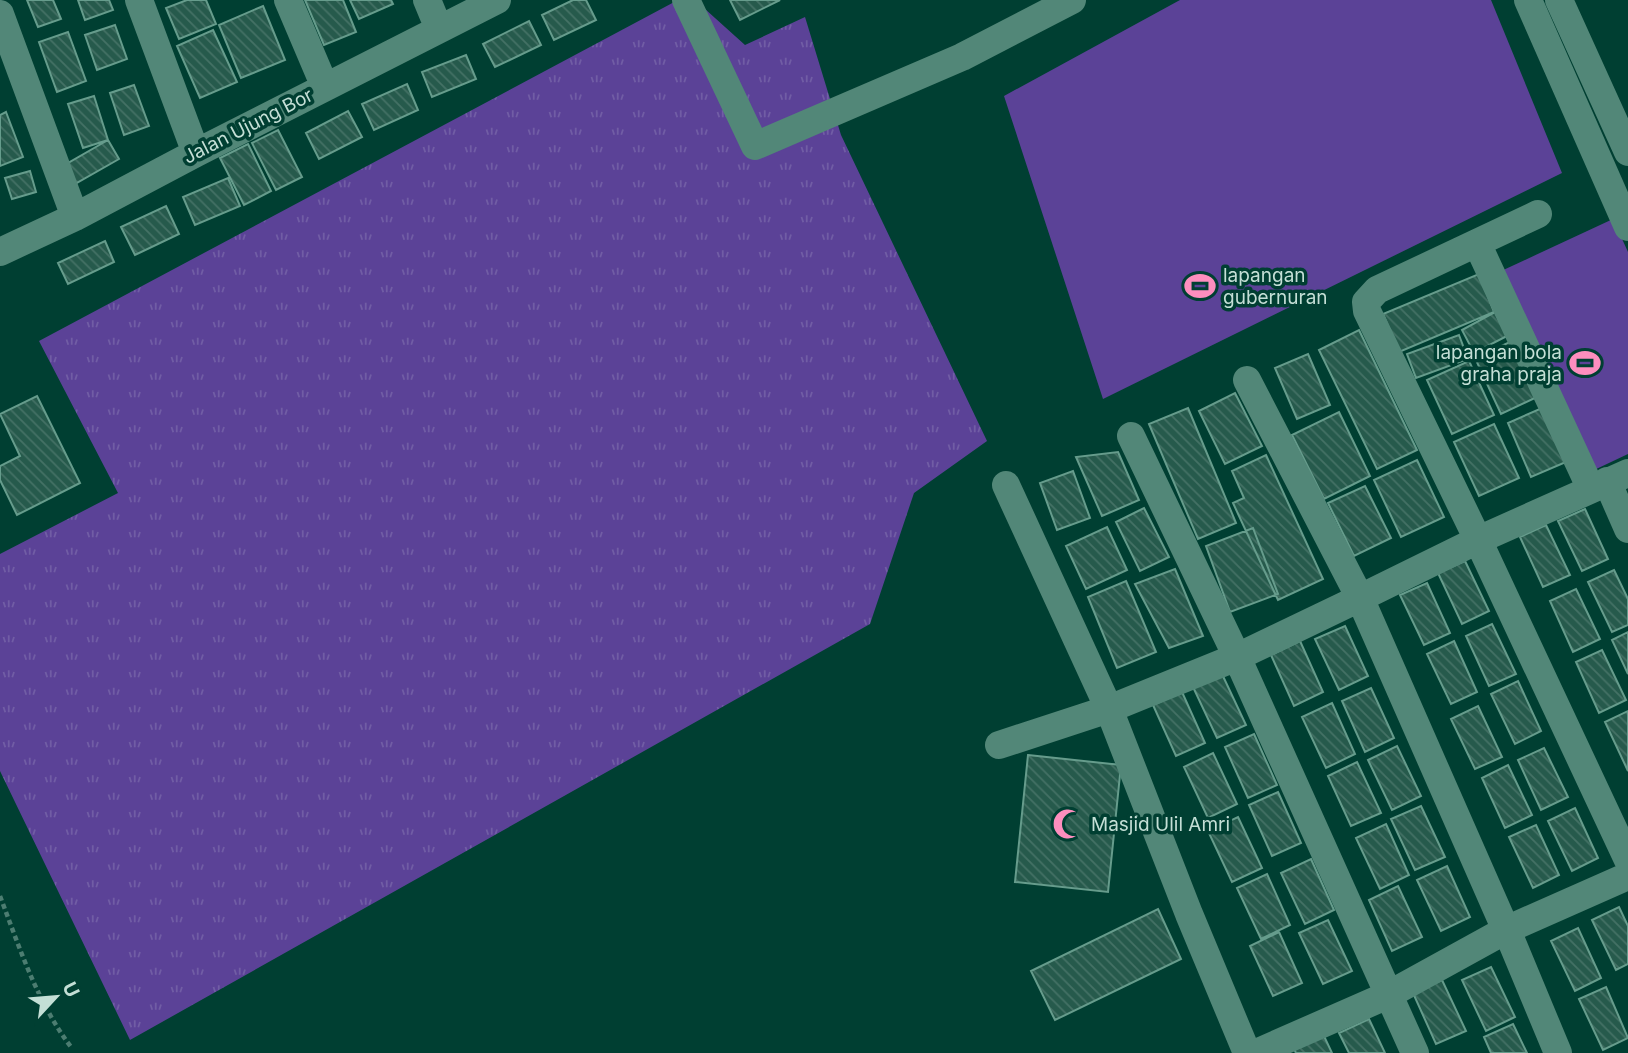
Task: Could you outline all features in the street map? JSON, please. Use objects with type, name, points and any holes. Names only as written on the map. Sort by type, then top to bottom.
[{"type":"street","points":[[139,0],[196,152]]},
{"type":"street","points":[[288,0],[325,87]]},
{"type":"street","points":[[427,0],[439,29]]},
{"type":"street","name":"Jalan Ujung Bor","points":[[0,252],[75,217],[196,152],[497,0]]},
{"type":"street","points":[[686,0],[755,146],[962,57],[1072,0]]},
{"type":"street","points":[[1528,0],[1628,227]]},
{"type":"street","points":[[1559,0],[1628,152]]},
{"type":"street","points":[[0,14],[75,217]]},
{"type":"street","points":[[1538,214],[1377,290],[1366,302],[1367,311],[1628,860]]},
{"type":"street","points":[[1477,243],[1609,481],[1628,529]]},
{"type":"street","points":[[1247,380],[1360,598],[1558,1053]]},
{"type":"street","points":[[1131,436],[1237,657],[1415,1053]]},
{"type":"street","points":[[999,745],[1109,709],[1237,657],[1478,540],[1609,481]]},
{"type":"street","points":[[1006,485],[1109,709],[1193,925],[1247,1053]]},
{"type":"street","points":[[1256,1053],[1388,995],[1628,876]]},
{"type":"path","points":[[0,896],[51,1020],[71,1047]]},
{"type":"green space","points":[[678,0],[695,0],[745,45],[805,17],[841,135],[987,441],[914,493],[870,624],[130,1040],[0,771],[0,554],[118,493],[39,341]]},
{"type":"green space","name":"lapangan gubernuran","points":[[1180,0],[1491,0],[1562,173],[1103,399],[1004,96]]},
{"type":"green space","name":"lapangan bola graha praja","points":[[1613,219],[1628,252],[1628,454],[1592,471],[1499,272]]},
{"type":"building","points":[[27,0],[53,0],[61,19],[38,27]]},
{"type":"building","points":[[78,0],[109,0],[113,10],[85,20]]},
{"type":"building","points":[[187,0],[206,0],[216,24],[179,39],[166,8]]},
{"type":"building","points":[[305,0],[343,0],[356,32],[324,45]]},
{"type":"building","points":[[350,0],[391,0],[393,4],[359,19]]},
{"type":"building","points":[[573,0],[586,0],[596,20],[554,40],[542,15]]},
{"type":"building","points":[[730,0],[780,0],[740,20]]},
{"type":"building","points":[[263,6],[285,60],[241,78],[219,25]]},
{"type":"building","points":[[529,21],[541,45],[495,67],[483,44]]},
{"type":"building","points":[[115,25],[127,59],[97,70],[85,35]]},
{"type":"building","points":[[213,30],[237,82],[200,98],[177,46]]},
{"type":"building","points":[[68,32],[86,81],[57,92],[39,42]]},
{"type":"building","points":[[466,55],[476,79],[432,97],[422,72]]},
{"type":"building","points":[[407,84],[418,110],[374,130],[362,104]]},
{"type":"building","points":[[134,85],[149,126],[124,135],[110,93]]},
{"type":"building","points":[[94,96],[108,140],[83,148],[68,104]]},
{"type":"building","points":[[348,111],[362,137],[319,159],[306,133]]},
{"type":"building","points":[[6,112],[23,157],[0,166],[0,115]]},
{"type":"building","points":[[278,130],[302,177],[276,190],[252,143]]},
{"type":"building","points":[[108,140],[119,159],[73,185],[63,166]]},
{"type":"building","points":[[248,144],[271,191],[244,205],[220,158]]},
{"type":"building","points":[[30,171],[36,192],[12,199],[5,178]]},
{"type":"building","points":[[228,178],[240,206],[195,225],[183,197]]},
{"type":"building","points":[[166,206],[179,234],[135,255],[121,227]]},
{"type":"building","points":[[105,241],[114,262],[68,284],[58,263]]},
{"type":"building","points":[[1479,274],[1494,312],[1399,352],[1383,314]]},
{"type":"building","points":[[1495,312],[1507,336],[1474,353],[1462,330]]},
{"type":"building","points":[[1359,330],[1417,450],[1377,469],[1319,350]]},
{"type":"building","points":[[1459,335],[1468,359],[1416,378],[1407,354]]},
{"type":"building","points":[[1512,341],[1537,397],[1501,414],[1475,358]]},
{"type":"building","points":[[1308,354],[1330,405],[1297,419],[1275,368]]},
{"type":"building","points":[[1469,361],[1494,415],[1452,434],[1427,380]]},
{"type":"building","points":[[1235,393],[1262,446],[1225,464],[1199,411]]},
{"type":"building","points":[[37,396],[80,483],[17,515],[0,480],[0,466],[20,456],[0,414]]},
{"type":"building","points":[[1188,408],[1236,523],[1198,539],[1149,424]]},
{"type":"building","points":[[1542,408],[1566,462],[1531,477],[1508,423]]},
{"type":"building","points":[[1339,412],[1370,476],[1324,499],[1292,435]]},
{"type":"building","points":[[1494,424],[1519,478],[1479,496],[1454,442]]},
{"type":"building","points":[[1118,452],[1139,500],[1102,516],[1076,457]]},
{"type":"building","points":[[1266,455],[1323,579],[1278,600],[1233,503],[1244,498],[1232,471]]},
{"type":"building","points":[[1417,460],[1444,517],[1401,537],[1374,480]]},
{"type":"building","points":[[1073,471],[1090,518],[1057,530],[1040,483]]},
{"type":"building","points":[[1365,486],[1391,538],[1354,556],[1328,503]]},
{"type":"building","points":[[1144,508],[1169,557],[1140,571],[1116,522]]},
{"type":"building","points":[[1585,509],[1608,559],[1582,571],[1558,521]]},
{"type":"building","points":[[1546,525],[1570,575],[1543,587],[1520,537]]},
{"type":"building","points":[[1107,527],[1127,570],[1086,589],[1066,546]]},
{"type":"building","points":[[1253,528],[1278,594],[1230,612],[1206,546]]},
{"type":"building","points":[[1465,561],[1489,611],[1462,624],[1438,573]]},
{"type":"building","points":[[1175,569],[1203,636],[1169,648],[1135,584]]},
{"type":"building","points":[[1614,570],[1628,599],[1628,625],[1612,632],[1588,582]]},
{"type":"building","points":[[1126,581],[1156,652],[1117,668],[1088,597]]},
{"type":"building","points":[[1427,583],[1450,633],[1424,645],[1400,595]]},
{"type":"building","points":[[1576,589],[1600,639],[1573,652],[1550,601]]},
{"type":"building","points":[[1492,624],[1516,674],[1489,686],[1466,636]]},
{"type":"building","points":[[1345,626],[1368,676],[1339,690],[1315,639]]},
{"type":"building","points":[[1628,632],[1628,674],[1612,640]]},
{"type":"building","points":[[1300,641],[1323,692],[1294,706],[1271,655]]},
{"type":"building","points":[[1454,641],[1477,692],[1451,704],[1427,654]]},
{"type":"building","points":[[1602,650],[1626,700],[1599,713],[1576,662]]},
{"type":"building","points":[[1222,674],[1246,725],[1217,738],[1193,687]]},
{"type":"building","points":[[1518,681],[1541,731],[1515,744],[1491,694]]},
{"type":"building","points":[[1371,688],[1394,738],[1365,752],[1342,701]]},
{"type":"building","points":[[1182,692],[1205,743],[1176,756],[1153,705]]},
{"type":"building","points":[[1332,703],[1355,754],[1326,768],[1302,717]]},
{"type":"building","points":[[1478,706],[1502,757],[1475,769],[1451,719]]},
{"type":"building","points":[[1628,711],[1628,771],[1605,722]]},
{"type":"building","points":[[1254,734],[1277,785],[1248,798],[1225,747]]},
{"type":"building","points":[[1397,746],[1421,796],[1392,810],[1368,760]]},
{"type":"building","points":[[1544,748],[1568,797],[1541,810],[1518,760]]},
{"type":"building","points":[[1213,753],[1237,804],[1208,818],[1184,767]]},
{"type":"building","name":"Masjid Ulil Amri","points":[[1028,755],[1121,765],[1108,892],[1015,882]]},
{"type":"building","points":[[1357,762],[1381,813],[1351,826],[1328,776]]},
{"type":"building","points":[[1508,765],[1532,815],[1505,828],[1482,778]]},
{"type":"building","points":[[1278,792],[1301,843],[1272,856],[1249,805]]},
{"type":"building","points":[[1421,806],[1445,857],[1415,870],[1391,819]]},
{"type":"building","points":[[1575,808],[1598,858],[1572,871],[1548,821]]},
{"type":"building","points":[[1238,817],[1262,868],[1232,882],[1208,831]]},
{"type":"building","points":[[1386,824],[1409,875],[1380,889],[1356,838]]},
{"type":"building","points":[[1536,825],[1559,875],[1533,888],[1509,837]]},
{"type":"building","points":[[1311,859],[1334,910],[1305,924],[1281,873]]},
{"type":"building","points":[[1447,866],[1470,917],[1441,931],[1417,880]]},
{"type":"building","points":[[1267,874],[1290,925],[1261,939],[1237,888]]},
{"type":"building","points":[[1398,886],[1422,937],[1392,951],[1369,900]]},
{"type":"building","points":[[1619,907],[1628,926],[1628,964],[1616,970],[1592,920]]},
{"type":"building","points":[[1158,909],[1181,959],[1055,1020],[1031,971]]},
{"type":"building","points":[[1328,920],[1352,971],[1323,984],[1299,933]]},
{"type":"building","points":[[1578,928],[1601,978],[1575,991],[1551,941]]},
{"type":"building","points":[[1279,932],[1302,983],[1273,996],[1250,946]]},
{"type":"building","points":[[1491,967],[1515,1017],[1486,1031],[1462,980]]},
{"type":"building","points":[[1442,980],[1466,1031],[1436,1044],[1413,993]]},
{"type":"building","points":[[1606,987],[1628,1038],[1603,1050],[1579,999]]},
{"type":"building","points":[[1369,1019],[1385,1053],[1349,1053],[1339,1033]]},
{"type":"building","points":[[1513,1024],[1527,1053],[1491,1053],[1484,1037]]},
{"type":"building","points":[[1323,1034],[1332,1053],[1296,1053],[1293,1047]]},
{"type":"place","name":"lapangan gubernuran","points":[[1200,286]]},
{"type":"place","name":"lapangan bola graha praja","points":[[1585,363]]},
{"type":"place","name":"Masjid Ulil Amri","points":[[1068,824]]}]
